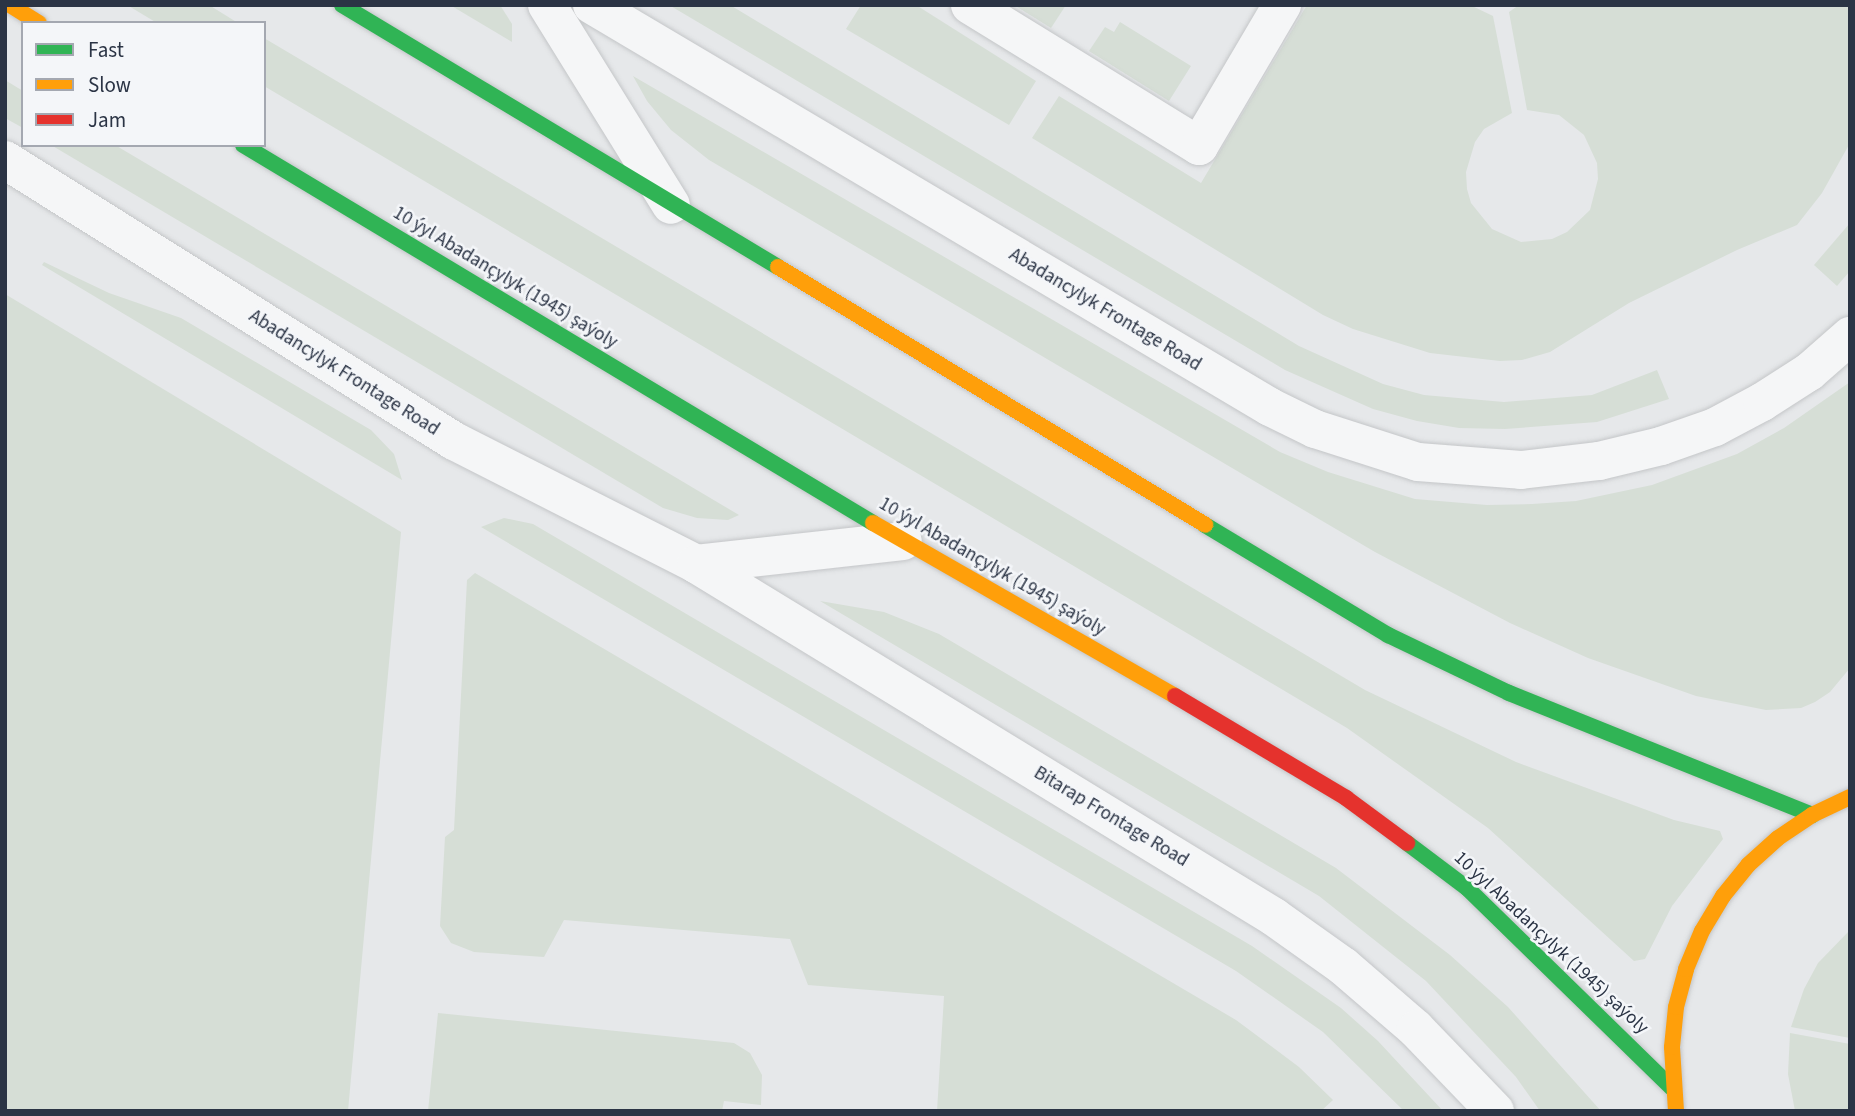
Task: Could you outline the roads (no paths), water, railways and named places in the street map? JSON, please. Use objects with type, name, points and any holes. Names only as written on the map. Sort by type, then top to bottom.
[{"type":"main road","points":[[10,5],[36,21]]},
{"type":"main road","points":[[342,5],[1388,635],[1509,693],[1811,815]]},
{"type":"main road","name":"10 ýyl Abadançylyk (1945) şaýoly","points":[[246,147],[903,541],[1279,756],[1416,848],[1467,888],[1672,1088]]},
{"type":"main road","points":[[1676,1111],[1672,1088],[1671,1047],[1676,1007],[1686,969],[1702,931],[1723,896],[1748,865],[1778,838],[1811,815],[1849,796]]},
{"type":"street","points":[[547,5],[671,205]]},
{"type":"street","name":"Abadancylyk Frontage Road","points":[[592,5],[1270,407],[1315,429],[1418,462],[1521,470],[1599,461],[1661,446],[1715,427],[1762,402],[1809,372],[1850,336]]},
{"type":"street","points":[[970,5],[1199,146],[1282,5]]},
{"type":"street","name":"Abadancylyk Frontage Road","points":[[5,160],[454,441],[696,564]]},
{"type":"street","points":[[696,564],[903,541]]},
{"type":"street","name":"Bitarap Frontage Road","points":[[696,564],[1274,917],[1343,966],[1416,1029],[1495,1111]]}]
